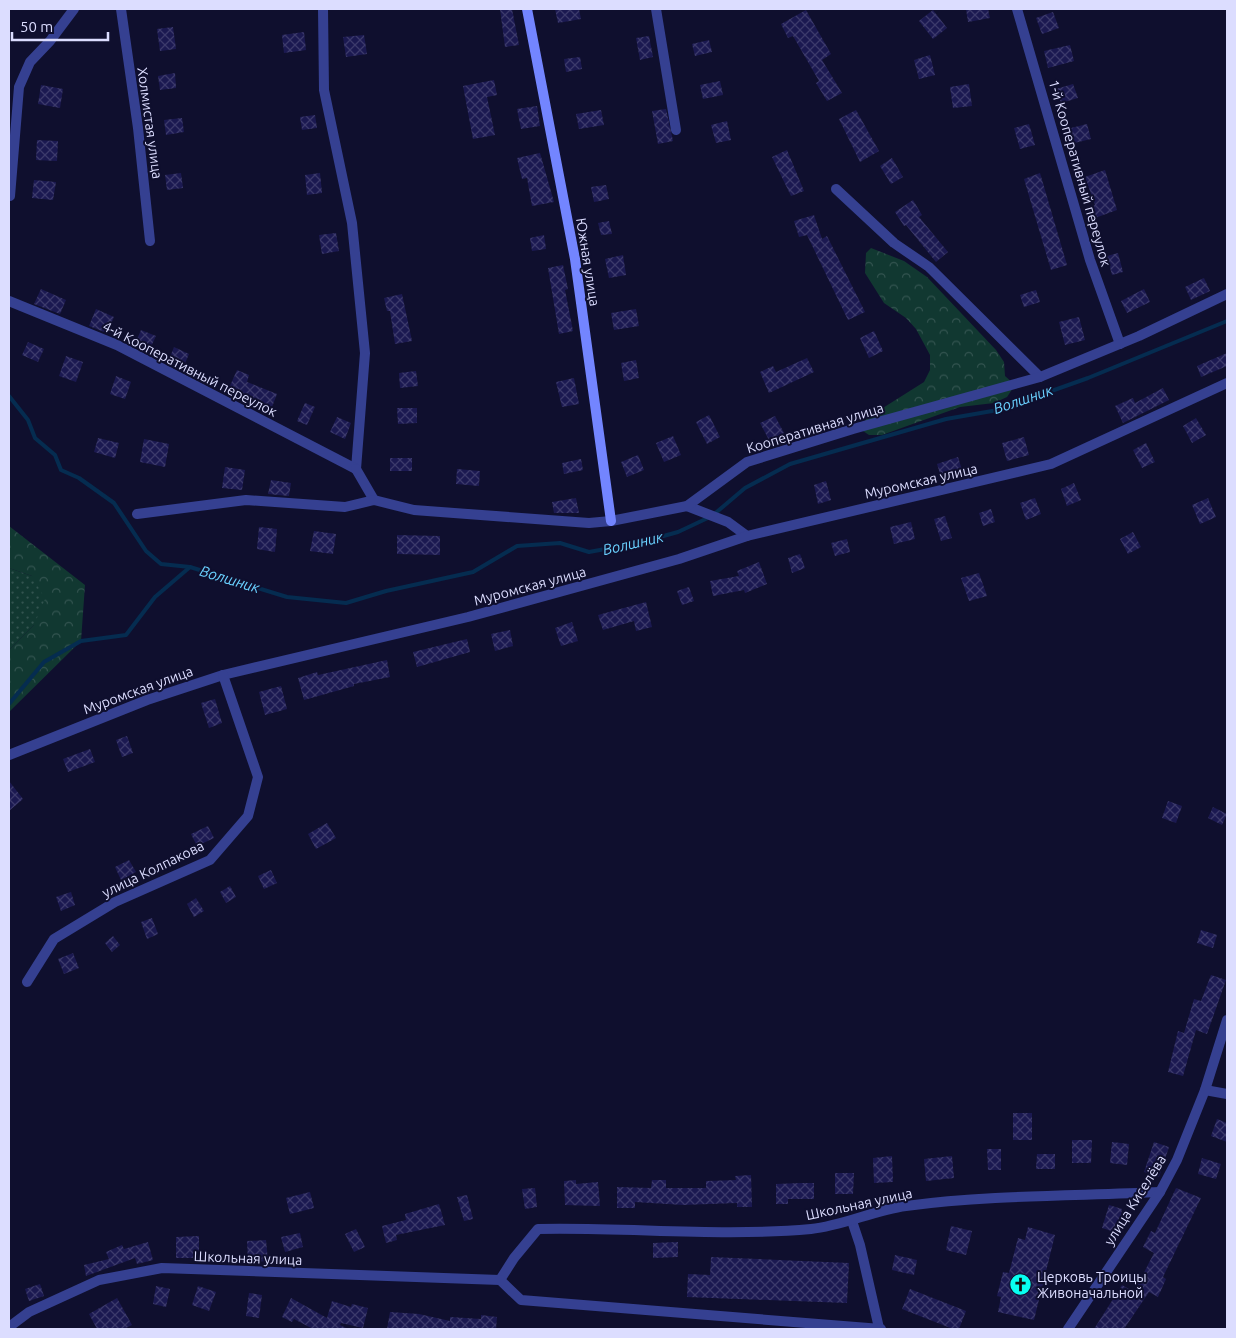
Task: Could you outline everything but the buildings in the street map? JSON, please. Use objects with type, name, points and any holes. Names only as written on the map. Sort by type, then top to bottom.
[{"type":"street","points":[[10,196],[19,87],[30,62],[50,41],[74,9]]},
{"type":"street","name":"Холмистая улица","points":[[121,9],[138,128],[150,241]]},
{"type":"street","points":[[323,9],[324,90],[352,223],[365,353],[356,468],[374,500]]},
{"type":"street","name":"Южная улица","points":[[527,9],[575,259],[611,521]]},
{"type":"street","points":[[656,9],[676,130]]},
{"type":"street","name":"1-й Кооперативный переулок","points":[[1017,9],[1090,260],[1120,344]]},
{"type":"street","points":[[836,189],[894,242],[928,267],[1040,377]]},
{"type":"street","name":"Кооперативная улица","points":[[137,514],[246,500],[346,507],[374,500],[414,510],[589,523],[611,521],[687,506],[747,462],[852,429],[1040,377],[1120,344],[1227,294]]},
{"type":"street","name":"4-й Кооперативный переулок","points":[[9,301],[117,345],[356,468]]},
{"type":"street","name":"Муромская улица","points":[[9,755],[146,700],[223,675],[468,617],[679,559],[747,536],[1051,464],[1227,383]]},
{"type":"street","points":[[687,506],[728,522],[747,536]]},
{"type":"street","name":"улица Колпакова","points":[[27,982],[54,939],[115,902],[210,860],[248,816],[258,777],[223,675]]},
{"type":"street","name":"улица Киселёва","points":[[1068,1329],[1160,1192],[1177,1160],[1205,1090],[1227,1020]]},
{"type":"street","points":[[1205,1090],[1227,1094]]},
{"type":"street","name":"Школьная улица","points":[[9,1327],[28,1312],[99,1280],[162,1268],[500,1280],[514,1258],[538,1229],[606,1228],[722,1233],[812,1229],[852,1221],[904,1206],[957,1201],[1160,1192]]},
{"type":"street","points":[[500,1280],[521,1300],[880,1329],[860,1245],[852,1221]]},
{"type":"green space","points":[[871,248],[904,261],[927,277],[996,350],[1004,362],[1005,376],[1015,385],[1007,397],[994,403],[960,407],[882,435],[869,435],[863,431],[862,424],[867,418],[924,382],[930,370],[930,355],[916,329],[906,318],[884,303],[865,273],[866,253]]},
{"type":"green space","points":[[9,526],[85,585],[81,641],[9,712],[9,650],[34,625],[32,576],[9,568]]},
{"type":"green space","points":[[9,568],[32,576],[45,599],[34,625],[9,650]]},
{"type":"waterway","name":"Волшник","points":[[9,704],[44,662],[81,641],[126,635],[155,597],[190,567],[287,597],[346,603],[386,591],[473,572],[517,546],[560,543],[589,552],[638,543],[678,532],[712,516],[745,488],[790,464],[946,419],[998,410],[1088,378],[1227,321]]},
{"type":"waterway","points":[[9,396],[28,420],[35,438],[55,455],[61,470],[79,478],[114,503],[146,551],[161,564],[190,567]]},
{"type":"place","name":"Церковь Троицы Живоначальной","points":[[1021,1285]]}]
